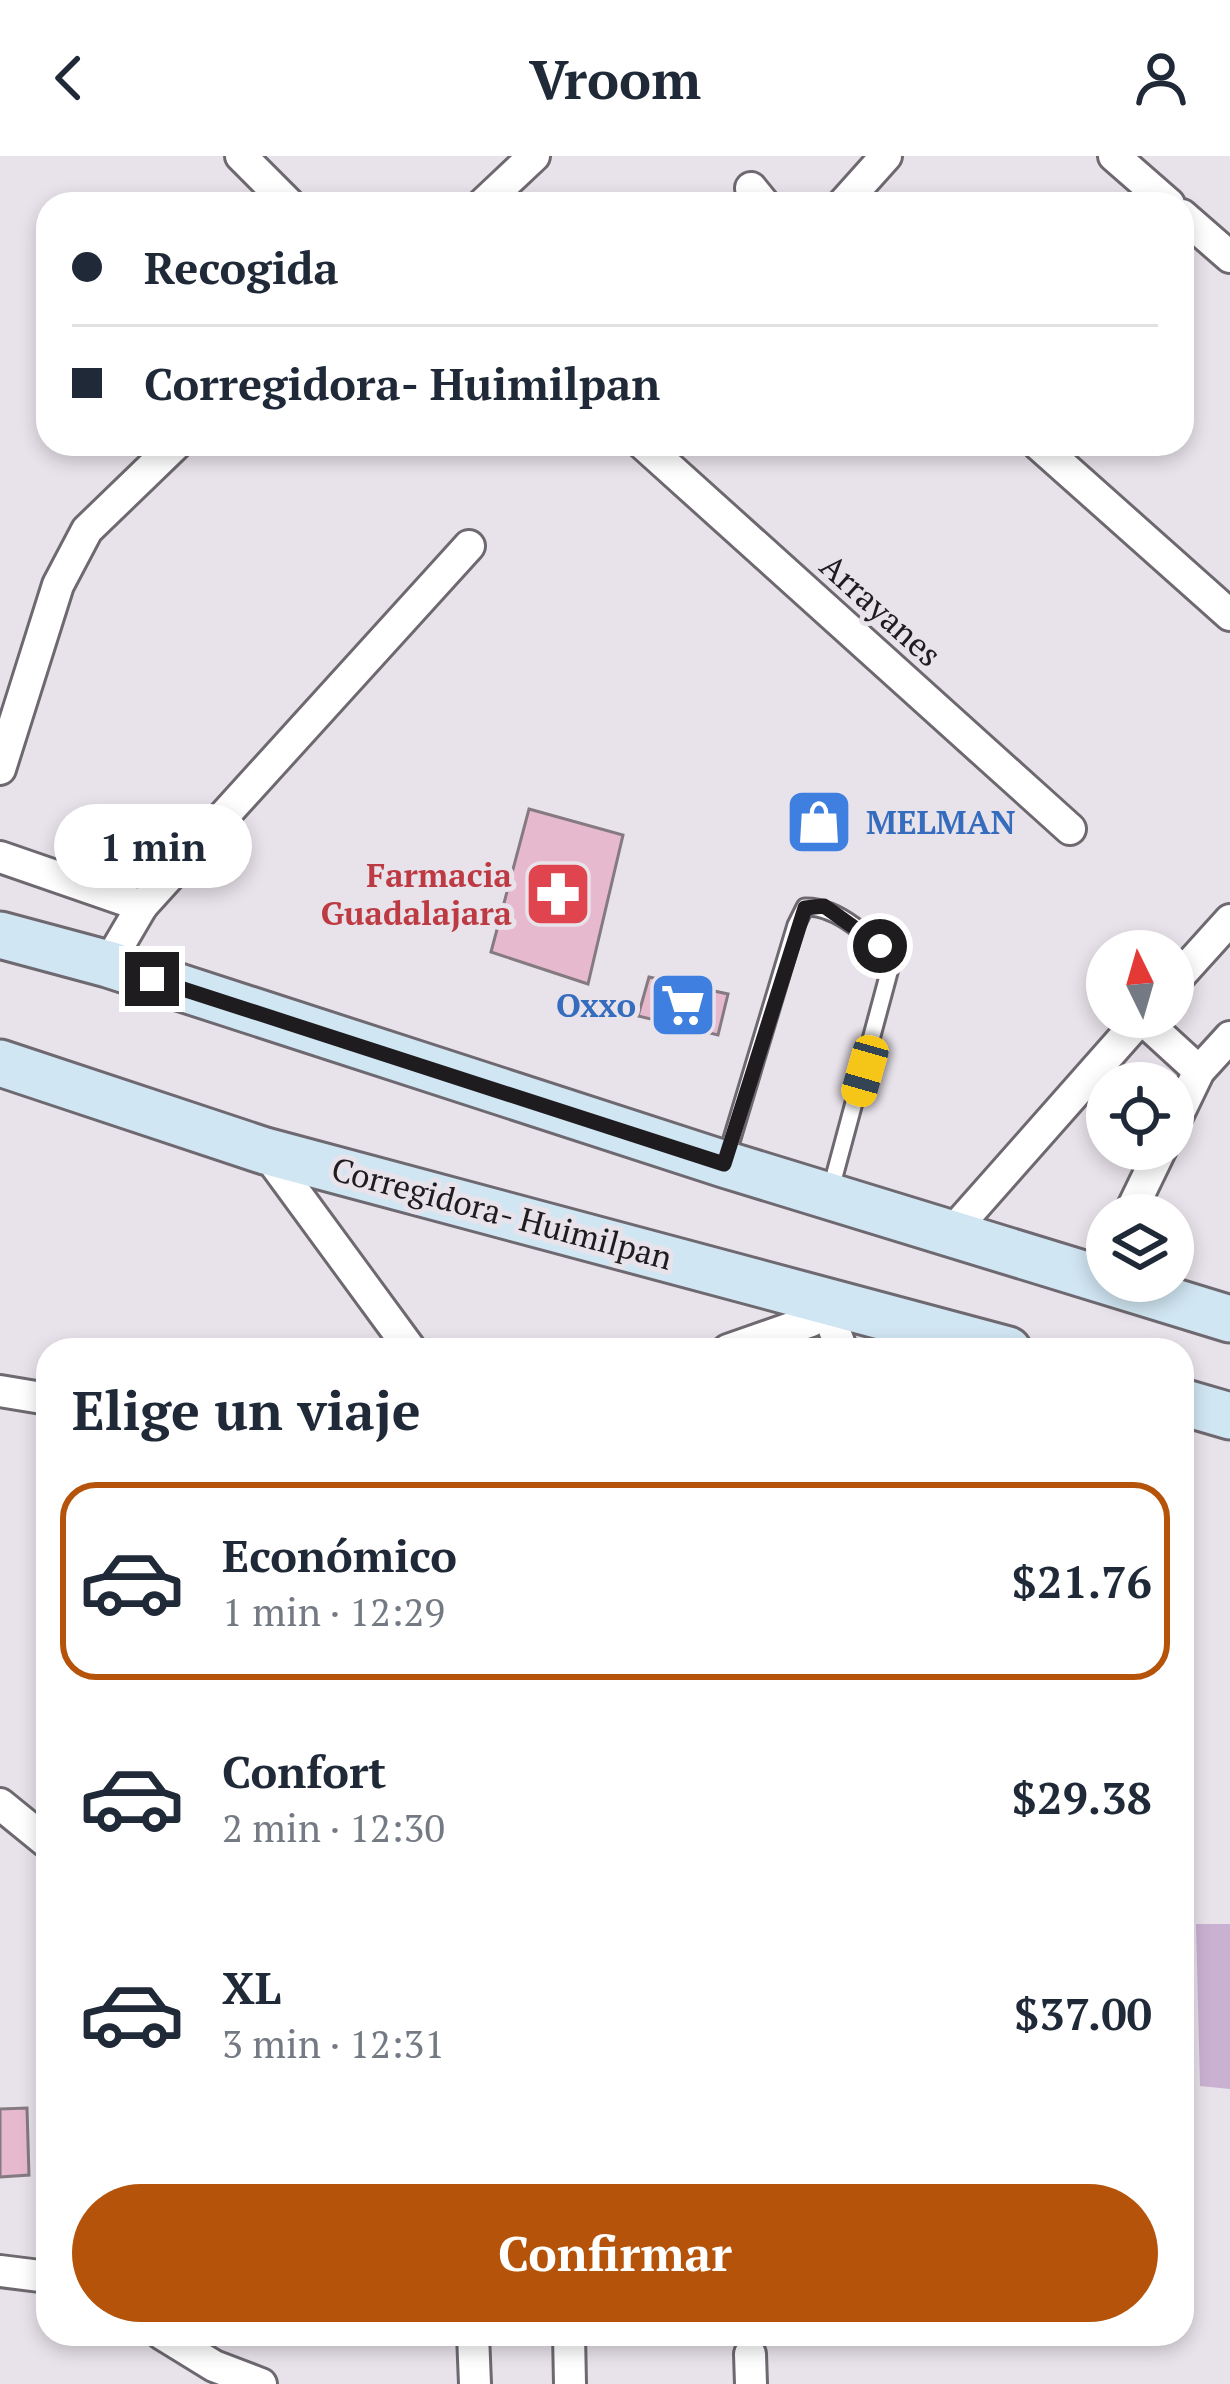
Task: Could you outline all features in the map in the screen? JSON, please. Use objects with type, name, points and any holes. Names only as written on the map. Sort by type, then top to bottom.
[{"type":"main road","points":[[0,935],[108,964],[724,1164],[1086,1267]]},
{"type":"main road","name":"Corregidora- Huimilpan","points":[[0,1063],[265,1150],[966,1338]]},
{"type":"main road","points":[[1185,1302],[1230,1319]]},
{"type":"main road","points":[[1194,1406],[1230,1416]]},
{"type":"street","points":[[241,156],[277,192]]},
{"type":"street","points":[[496,192],[534,156]]},
{"type":"street","points":[[854,192],[886,156]]},
{"type":"street","points":[[1114,156],[1155,192]]},
{"type":"street","points":[[1194,226],[1230,257]]},
{"type":"street","points":[[0,769],[58,586],[87,530],[164,456]]},
{"type":"street","name":"Arrayanes","points":[[656,456],[1070,829]]},
{"type":"street","points":[[1051,456],[1230,615]]},
{"type":"street","points":[[108,964],[142,906],[470,546]]},
{"type":"street","points":[[0,857],[142,906]]},
{"type":"street","points":[[1194,960],[1230,920]]},
{"type":"street","points":[[1194,1081],[1230,1037]]},
{"type":"street","points":[[952,1232],[1123,1038]]},
{"type":"street","points":[[1164,1038],[1199,1071]]},
{"type":"street","points":[[265,1150],[402,1338]]},
{"type":"street","points":[[762,1338],[811,1321],[821,1296]]},
{"type":"street","points":[[821,1296],[837,1338]]},
{"type":"street","points":[[0,1391],[36,1397]]},
{"type":"street","points":[[0,1804],[36,1833]]},
{"type":"street","points":[[0,2271],[36,2276]]},
{"type":"street","points":[[182,2346],[214,2366],[261,2384]]},
{"type":"street","points":[[473,2346],[475,2384]]},
{"type":"street","points":[[569,2346],[571,2384]]},
{"type":"lane","points":[[724,1164],[796,925],[805,908],[824,906],[880,946],[891,965],[830,1195]]},
{"type":"shaded area","points":[[1196,1924],[1230,1924],[1230,2089],[1200,2086]]},
{"type":"building","name":"Farmacia Guadalajara","points":[[529,809],[623,835],[588,984],[491,952]]},
{"type":"building","name":"Oxxo","points":[[649,977],[728,994],[718,1035],[638,1016]]},
{"type":"building","points":[[27,2108],[29,2175],[0,2177],[0,2109]]},
{"type":"place","name":"MELMAN","points":[[819,822]]},
{"type":"place","name":"Farmacia Guadalajara","points":[[558,894]]},
{"type":"place","name":"Oxxo","points":[[683,1005]]},
{"type":"route","points":[[152,979],[724,1164],[805,908],[824,906],[880,946]]}]
